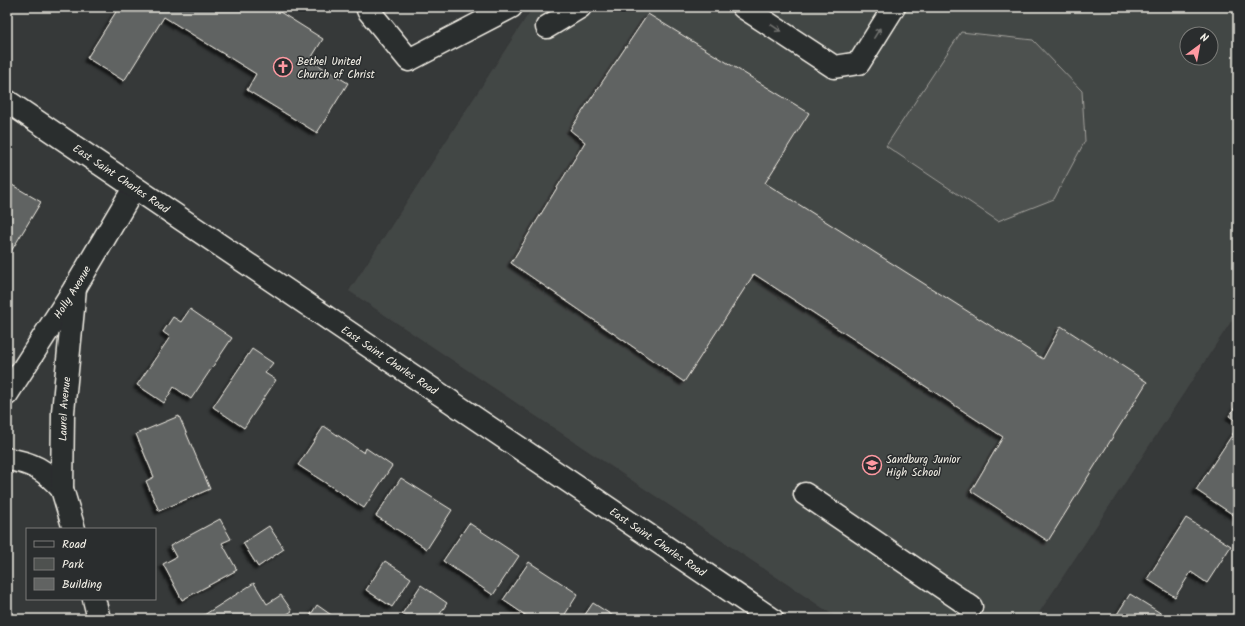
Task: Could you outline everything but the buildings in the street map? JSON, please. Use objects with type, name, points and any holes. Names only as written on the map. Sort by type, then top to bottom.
[{"type":"main road","points":[[373,7],[368,10],[409,60],[511,7]]},
{"type":"main road","points":[[547,27],[580,7]]},
{"type":"main road","points":[[743,7],[834,67],[859,63],[894,7]]},
{"type":"main road","name":"East Saint Charles Road","points":[[7,101],[772,619]]},
{"type":"main road","name":"Holly Avenue","points":[[7,394],[75,288],[134,188]]},
{"type":"main road","name":"Laurel Avenue","points":[[74,528],[62,489],[63,412],[75,288]]},
{"type":"main road","points":[[7,459],[27,462],[50,476],[62,489]]},
{"type":"main road","points":[[805,494],[970,607]]},
{"type":"main road","points":[[94,600],[99,619]]},
{"type":"shaded area","name":"Sandburg Junior High School","points":[[533,7],[1238,7],[1238,311],[1035,619],[839,619],[349,291]]},
{"type":"green space","points":[[961,32],[1033,40],[1082,91],[1085,141],[1054,199],[998,221],[886,146]]},
{"type":"place","name":"Bethel United Church of Christ","points":[[283,67]]},
{"type":"place","name":"Sandburg Junior High School","points":[[872,465]]}]
